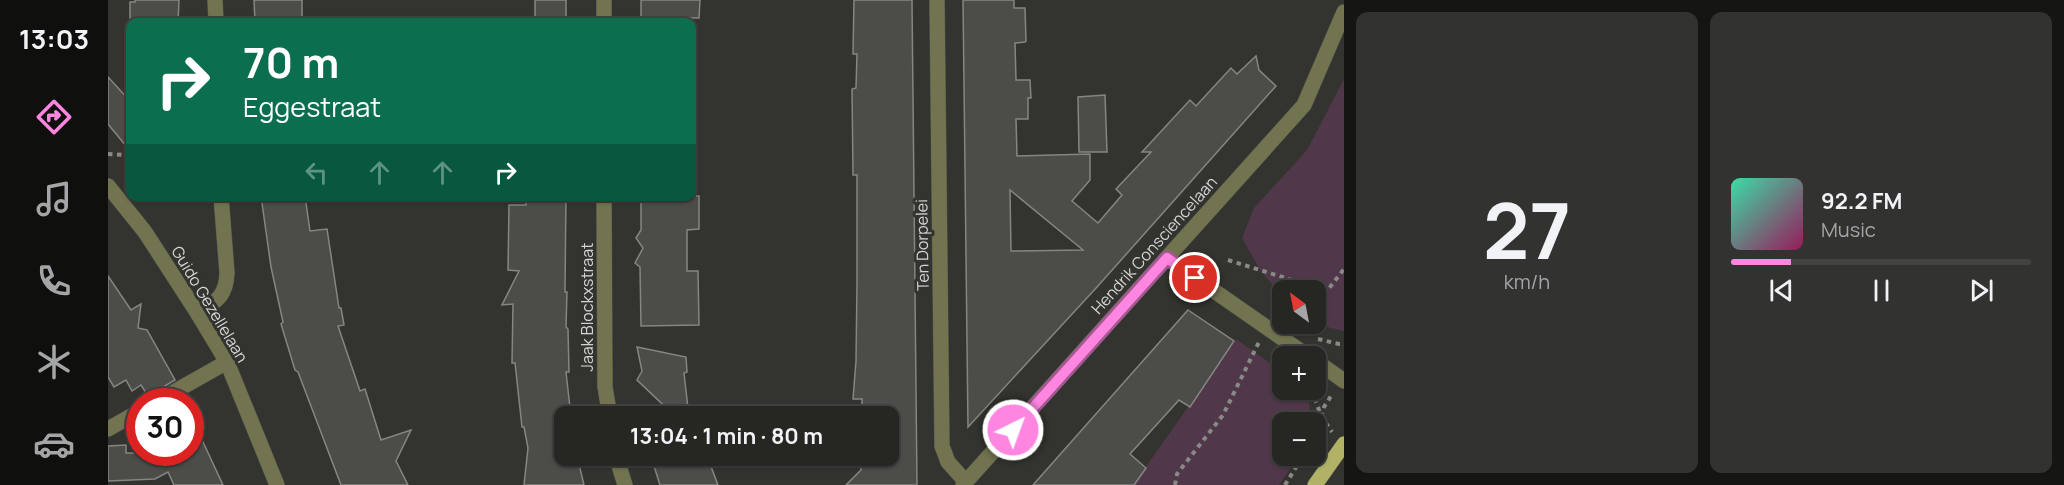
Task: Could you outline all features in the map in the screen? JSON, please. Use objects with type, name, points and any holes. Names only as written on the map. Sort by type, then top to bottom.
[{"type":"main road","points":[[1316,485],[1343,446]]},
{"type":"street","points":[[215,0],[216,18]]},
{"type":"street","points":[[604,0],[604,18]]},
{"type":"street","name":"Ten Dorpelei","points":[[938,0],[942,446],[948,462],[965,483]]},
{"type":"street","name":"Hendrik Consciencelaan","points":[[965,483],[1304,105],[1344,12]]},
{"type":"street","name":"Guido Gezellelaan","points":[[108,186],[145,232],[227,362],[277,485]]},
{"type":"street","points":[[198,314],[221,297],[226,286],[221,201]]},
{"type":"street","name":"Jaak Blockxstraat","points":[[604,201],[605,387],[608,406]]},
{"type":"street","points":[[1167,258],[1293,346]]},
{"type":"street","points":[[181,388],[227,362]]},
{"type":"street","points":[[1326,368],[1343,381]]},
{"type":"street","points":[[108,429],[126,419]]},
{"type":"street","points":[[619,466],[625,485]]},
{"type":"path","points":[[108,154],[126,156]]},
{"type":"path","points":[[1228,260],[1327,291],[1344,269]]},
{"type":"path","points":[[1175,485],[1177,474],[1223,415],[1254,351]]},
{"type":"path","points":[[1322,412],[1343,381]]},
{"type":"path","points":[[1326,423],[1343,446]]},
{"type":"path","points":[[1285,485],[1297,466]]},
{"type":"shaded area","points":[[1344,79],[1344,331],[1326,327],[1326,280],[1272,280],[1272,284],[1260,270],[1242,238],[1254,208],[1307,150]]},
{"type":"shaded area","points":[[1236,339],[1272,365],[1272,400],[1308,400],[1310,412],[1272,412],[1272,466],[1292,466],[1279,485],[1133,485]]},
{"type":"building","points":[[135,0],[179,0],[178,18],[130,18],[130,2],[135,2]]},
{"type":"building","points":[[254,0],[302,0],[302,18],[255,18]]},
{"type":"building","points":[[535,0],[566,0],[566,18],[535,18]]},
{"type":"building","points":[[641,0],[700,0],[699,18],[641,18]]},
{"type":"building","points":[[854,0],[912,0],[917,485],[846,485],[861,470],[861,466],[899,466],[899,406],[862,406],[862,399],[853,399],[856,361],[857,175],[853,175],[852,89],[856,88],[857,54],[853,54]]},
{"type":"building","points":[[963,0],[1014,0],[1014,8],[1025,8],[1026,41],[1015,43],[1016,80],[1030,80],[1031,98],[1028,98],[1028,119],[1016,119],[1017,156],[1090,154],[1090,180],[1072,201],[1098,223],[1122,195],[1116,189],[1151,152],[1142,152],[1190,100],[1196,106],[1231,68],[1237,74],[1256,56],[1259,70],[1276,86],[1097,287],[968,427]],"holes":[[[1010,190],[1083,250],[1011,251]]]},
{"type":"building","points":[[108,77],[126,97],[126,146],[108,124]]},
{"type":"building","points":[[1105,95],[1107,152],[1079,152],[1078,97]]},
{"type":"building","points":[[696,196],[699,196],[699,229],[687,230],[687,271],[698,271],[699,325],[641,326],[640,267],[635,263],[643,248],[636,238],[641,230],[641,201],[696,201]]},
{"type":"building","points":[[262,201],[306,201],[310,231],[327,229],[339,308],[341,308],[344,325],[338,326],[360,391],[365,389],[381,440],[411,430],[396,461],[408,485],[341,485],[298,372],[295,370],[281,324],[283,322],[271,267]]},
{"type":"building","points":[[526,201],[566,201],[565,292],[567,292],[566,327],[568,329],[569,372],[566,372],[570,406],[554,406],[554,466],[579,466],[584,485],[524,485],[528,448],[524,427],[522,427],[515,363],[512,363],[513,304],[502,305],[519,271],[508,270],[509,205],[526,205]]},
{"type":"building","points":[[108,276],[131,310],[141,304],[138,328],[147,330],[175,380],[162,388],[143,388],[141,385],[130,388],[126,380],[114,387],[108,377]]},
{"type":"building","points":[[1188,310],[1234,341],[1190,407],[1179,400],[1130,454],[1146,468],[1134,485],[1033,485]]},
{"type":"building","points":[[637,347],[686,357],[687,372],[684,373],[688,406],[664,406],[637,380],[642,371]]},
{"type":"building","points":[[204,444],[223,485],[174,485],[168,472],[155,479],[108,481],[108,446],[126,445],[126,466],[204,466]]},
{"type":"building","points":[[654,466],[711,466],[718,485],[660,485]]},
{"type":"route","points":[[1013,430],[1167,258],[1195,278]]}]
